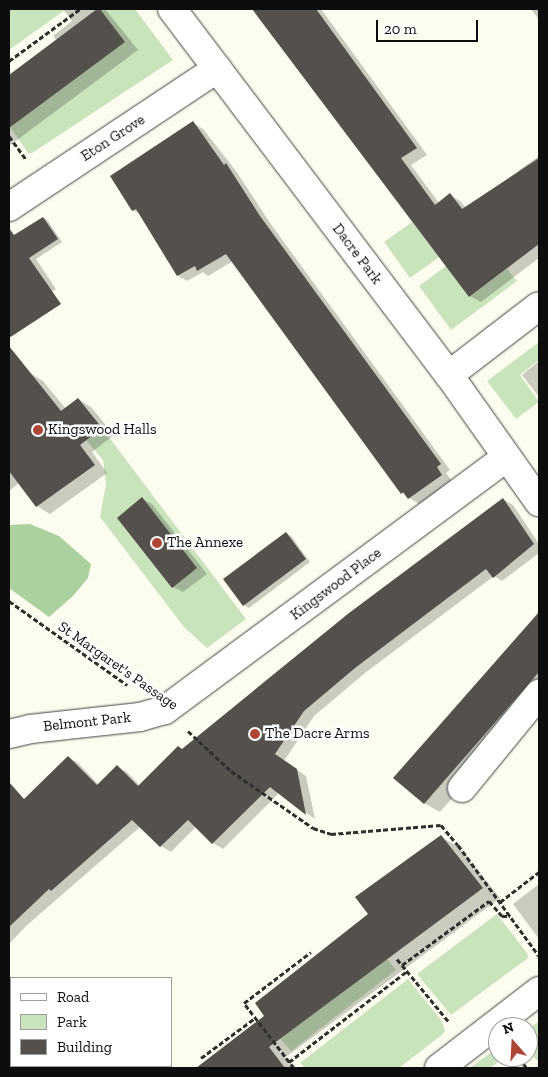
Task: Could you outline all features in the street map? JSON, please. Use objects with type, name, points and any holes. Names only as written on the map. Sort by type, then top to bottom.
[{"type":"street","name":"Dacre Park","points":[[172,9],[449,375],[539,502]]},
{"type":"street","name":"Eton Grove","points":[[9,207],[218,69]]},
{"type":"street","points":[[449,375],[539,306]]},
{"type":"street","name":"Kingswood Place","points":[[165,710],[507,457]]},
{"type":"street","points":[[462,788],[539,694]]},
{"type":"street","name":"Belmont Park","points":[[9,734],[30,729],[140,716],[165,710]]},
{"type":"street","points":[[439,1068],[539,992]]},
{"type":"path","points":[[9,61],[75,10],[80,9]]},
{"type":"path","name":"St Margaret's Passage","points":[[9,601],[97,666],[165,710],[231,771],[313,828],[331,834],[441,825],[539,956]]},
{"type":"path","points":[[500,902],[539,872]]},
{"type":"path","points":[[402,965],[489,901],[502,916],[510,916]]},
{"type":"path","points":[[294,1068],[244,1003],[311,952]]},
{"type":"path","points":[[397,959],[468,1046]]},
{"type":"path","points":[[289,1062],[407,971]]},
{"type":"path","points":[[201,1058],[255,1018]]},
{"type":"green space","points":[[9,9],[64,9],[65,10],[9,50]]},
{"type":"green space","points":[[100,9],[135,9],[173,60],[32,153],[28,153],[10,127],[124,42]]},
{"type":"green space","points":[[412,222],[439,257],[410,278],[384,242]]},
{"type":"green space","points":[[446,266],[469,297],[507,269],[517,281],[451,330],[419,286]]},
{"type":"green space","points":[[539,342],[539,360],[520,375],[539,402],[516,419],[487,381]]},
{"type":"green space","points":[[102,428],[246,619],[207,648],[184,627],[100,517],[106,484],[103,460],[86,440]]},
{"type":"green space","points":[[30,524],[59,536],[91,564],[88,578],[73,596],[49,617],[9,588],[9,525]]},
{"type":"green space","points":[[497,914],[527,953],[528,958],[451,1015],[417,974]]},
{"type":"green space","points":[[387,959],[396,970],[291,1051],[280,1038]]},
{"type":"green space","points":[[408,979],[441,1020],[445,1030],[443,1034],[399,1068],[305,1068],[300,1063]]},
{"type":"green space","points":[[539,1021],[539,1063],[538,1062]]},
{"type":"green space","points":[[488,1054],[488,1067],[491,1067],[470,1068]]},
{"type":"building","points":[[97,9],[100,9],[125,42],[9,128],[9,75]]},
{"type":"building","points":[[252,9],[316,9],[417,148],[401,158],[435,205],[450,193],[462,209],[539,158],[539,244],[469,297]]},
{"type":"building","points":[[193,121],[224,165],[226,163],[260,216],[441,464],[437,467],[442,475],[408,499],[403,492],[401,494],[226,254],[197,271],[195,266],[177,276],[136,209],[132,211],[110,176]]},
{"type":"building","points":[[43,217],[58,239],[29,258],[61,304],[9,338],[9,228],[14,235]]},
{"type":"building","name":"Kingswood Halls","points":[[9,346],[61,411],[78,398],[102,428],[80,445],[95,465],[36,507],[9,471]]},
{"type":"building","name":"The Annexe","points":[[142,497],[197,568],[172,588],[117,518]]},
{"type":"building","points":[[503,498],[534,544],[493,578],[486,569],[355,668],[304,711],[275,754],[297,769],[306,815],[270,787],[212,844],[188,820],[160,847],[132,820],[51,891],[49,889],[9,927],[9,782],[24,799],[68,756],[97,785],[117,765],[138,786],[178,746],[182,749],[349,613]]},
{"type":"building","points":[[286,532],[306,559],[243,606],[223,579]]},
{"type":"building","points":[[539,612],[539,672],[424,804],[393,778]]},
{"type":"building","points":[[441,835],[483,888],[269,1047],[285,1068],[196,1068],[264,1016],[255,1003],[368,914],[355,897]]},
{"type":"place","name":"Kingswood Halls","points":[[38,430]]},
{"type":"place","name":"The Annexe","points":[[157,543]]},
{"type":"place","name":"The Dacre Arms","points":[[255,734]]}]
